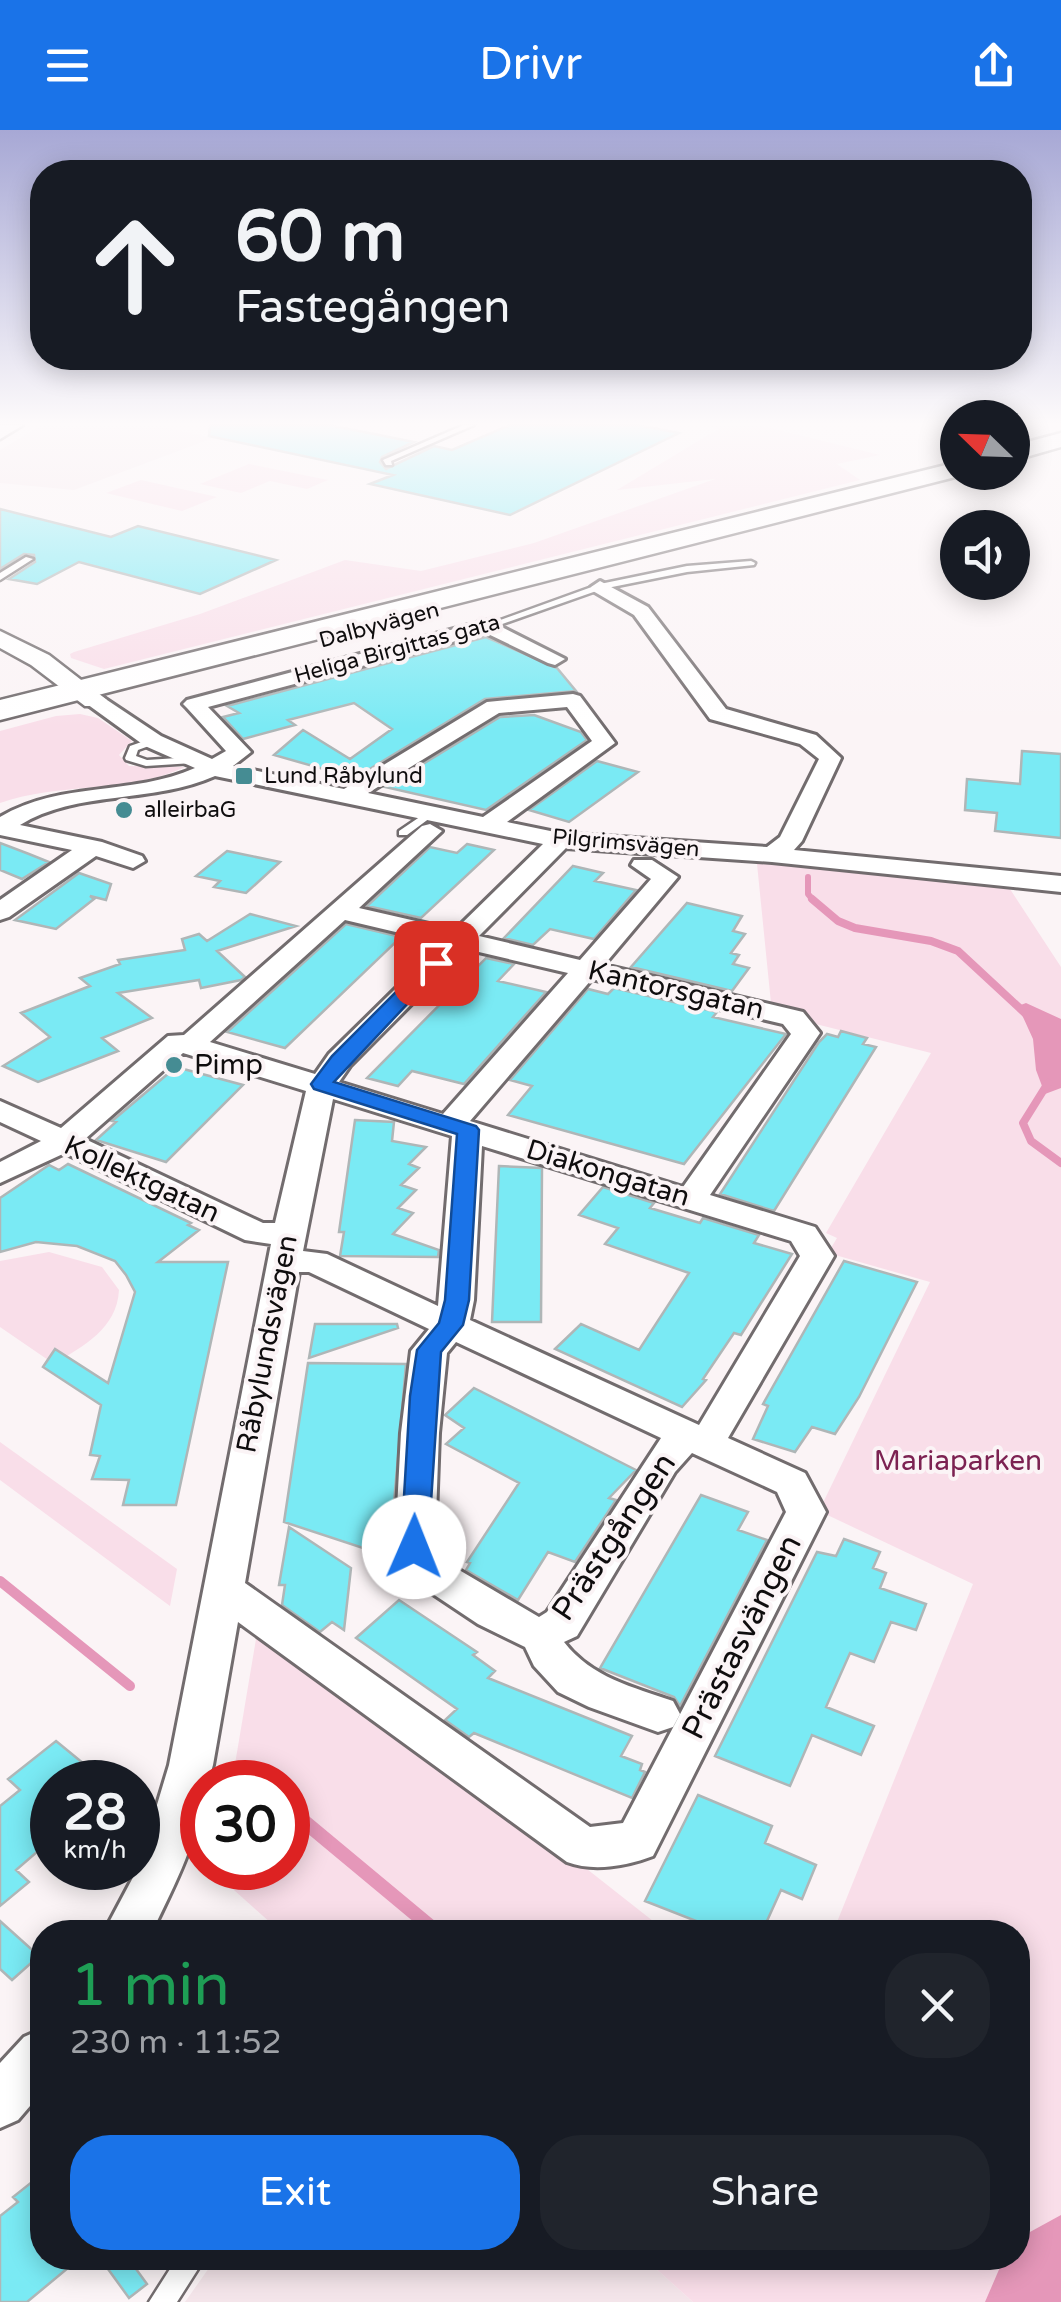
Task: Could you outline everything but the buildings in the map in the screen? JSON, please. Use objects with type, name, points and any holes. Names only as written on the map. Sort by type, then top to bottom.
[{"type":"main road","name":"Dalbyvägen","points":[[0,710],[87,694],[736,526]]},
{"type":"main road","name":"Dalbyvägen","points":[[0,725],[87,694]]},
{"type":"street","points":[[600,587],[642,611],[718,714],[731,722],[823,745],[830,758],[790,841],[772,855]]},
{"type":"street","points":[[488,626],[555,659]]},
{"type":"street","name":"Heliga Birgittas gata","points":[[204,765],[240,752],[194,704],[488,626]]},
{"type":"street","points":[[0,638],[40,660],[87,694]]},
{"type":"street","name":"Pilgrimsvägen","points":[[87,694],[153,741],[204,765],[348,796],[421,826],[489,824],[560,840],[772,855],[1061,884]]},
{"type":"street","points":[[348,796],[470,719],[496,707],[573,700],[604,743],[489,824]]},
{"type":"street","points":[[1,827],[41,805],[169,788],[204,765]]},
{"type":"street","points":[[0,1174],[63,1142],[184,1043],[340,911],[421,826]]},
{"type":"street","points":[[1,827],[93,847],[133,862]]},
{"type":"street","name":"Råbylundsvägen","points":[[134,1920],[152,1886],[178,1816],[285,1247],[322,1084],[340,1060],[560,840]]},
{"type":"street","points":[[0,912],[93,847]]},
{"type":"street","points":[[451,1325],[457,1300],[459,1128],[666,877],[643,866]]},
{"type":"street","name":"Kantorsgatan","points":[[340,911],[794,1018],[806,1033],[691,1198]]},
{"type":"street","points":[[184,1043],[175,1030],[199,1008]]},
{"type":"street","name":"Diakongatan","points":[[184,1043],[803,1234],[817,1256],[696,1440]]},
{"type":"street","name":"Kollektgatan","points":[[0,1110],[285,1247]]},
{"type":"street","name":"Prästasvängen","points":[[222,1588],[583,1848],[637,1842],[806,1512],[791,1483],[285,1247]]},
{"type":"street","name":"Prästgången","points":[[451,1325],[429,1350],[414,1547],[435,1576],[540,1636],[550,1662],[567,1679],[658,1714]]},
{"type":"street","name":"Prästgången","points":[[540,1636],[562,1624],[662,1462],[696,1440]]},
{"type":"street","points":[[0,2102],[30,2068]]},
{"type":"lane","points":[[0,576],[29,559]]},
{"type":"lane","name":"Heliga Birgittas gata","points":[[488,626],[600,587],[688,570],[752,563]]},
{"type":"lane","points":[[162,2302],[184,2270]]},
{"type":"shaded area","points":[[1026,1003],[1061,1019],[1061,1088],[1045,1094],[1036,1070],[1033,1039],[1018,1006]]},
{"type":"shaded area","points":[[1061,2215],[1061,2302],[985,2302],[999,2270],[1030,2270],[1030,2232]]},
{"type":"shaded area","points":[[208,2270],[657,2270],[693,2302],[185,2302]]},
{"type":"green space","points":[[581,526],[675,526],[104,669],[71,658],[70,654],[200,614],[345,560],[421,571],[534,543]]},
{"type":"green space","points":[[80,714],[98,718],[132,741],[119,755],[129,766],[185,767],[140,781],[46,792],[0,803],[0,731],[56,716]]},
{"type":"green space","name":"Mariaparken","points":[[756,854],[1006,883],[1061,967],[1061,2302],[693,2302],[657,2270],[1030,2270],[1030,1920],[838,1920],[973,1584],[819,1511],[930,1282],[828,1253],[837,1238],[826,1233],[931,1053],[772,1013]]},
{"type":"green space","points":[[49,1252],[102,1267],[119,1290],[117,1304],[105,1326],[54,1364],[0,1327],[0,1261]]},
{"type":"green space","points":[[0,1442],[177,1569],[170,1606],[0,1480]]},
{"type":"green space","points":[[258,1627],[652,1920],[268,1920],[234,1890],[310,1890],[310,1760],[236,1760]]},
{"type":"waterway","points":[[808,877],[808,894],[813,900]]},
{"type":"waterway","points":[[813,900],[838,921],[855,928],[931,941],[958,951],[1026,1014]]},
{"type":"waterway","points":[[1048,1083],[1023,1123],[1031,1141],[1061,1163]]},
{"type":"waterway","points":[[0,1581],[130,1686]]},
{"type":"waterway","points":[[310,1826],[423,1920]]},
{"type":"place","name":"Lund Råbylund","points":[[244,776]]},
{"type":"place","name":"alleirbaG","points":[[124,810]]},
{"type":"place","name":"Pimp","points":[[174,1065]]},
{"type":"route","points":[[414,1547],[429,1350],[451,1325],[457,1300],[468,1130],[322,1084],[340,1060],[436,963]]}]
